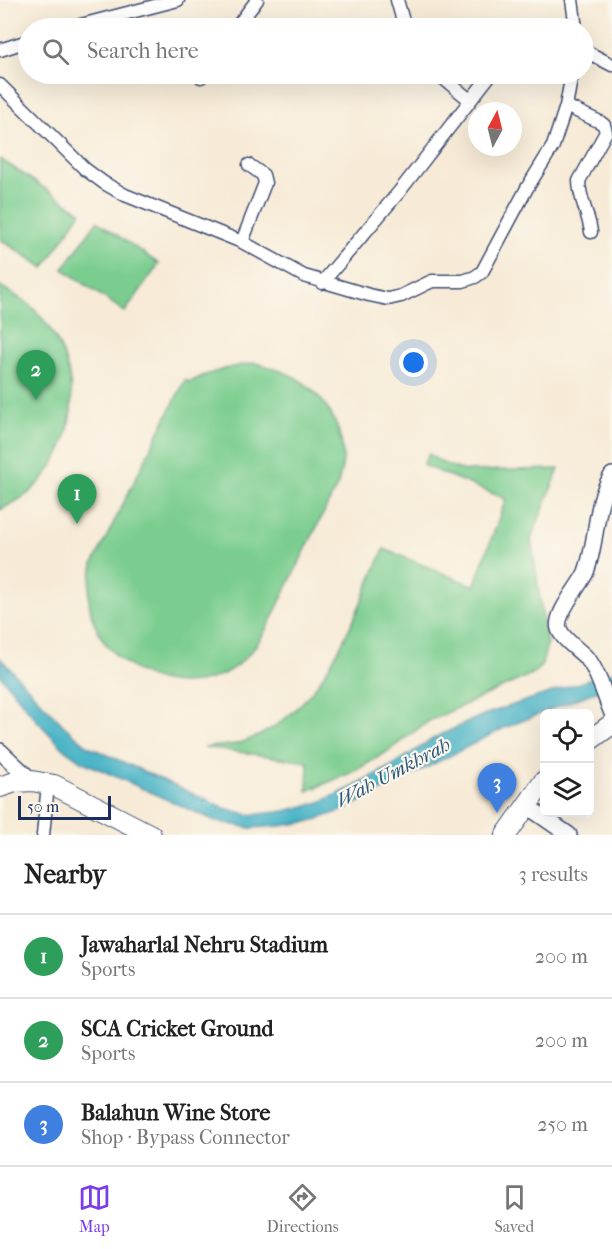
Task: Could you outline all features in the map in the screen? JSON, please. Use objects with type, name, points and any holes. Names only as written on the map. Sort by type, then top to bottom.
[{"type":"main road","points":[[594,737],[612,724]]},
{"type":"main road","points":[[0,787],[15,782],[40,782],[71,792],[151,835]]},
{"type":"main road","points":[[506,835],[540,787]]},
{"type":"street","points":[[108,18],[178,0]]},
{"type":"street","points":[[244,18],[257,0]]},
{"type":"street","points":[[397,0],[402,18]]},
{"type":"street","points":[[572,0],[575,18]]},
{"type":"street","points":[[0,50],[18,44]]},
{"type":"street","points":[[594,56],[612,65]]},
{"type":"street","points":[[450,84],[470,100]]},
{"type":"street","points":[[322,283],[399,192],[483,84]]},
{"type":"street","points":[[0,85],[85,169],[125,195],[242,242],[304,276],[322,283],[388,298],[400,296],[432,281],[463,281],[482,272],[527,188],[553,147],[566,106],[567,84]]},
{"type":"street","points":[[566,106],[600,122],[604,125],[606,132],[579,181],[579,188],[590,218],[591,232]]},
{"type":"street","points":[[242,242],[265,183],[263,175],[249,165]]},
{"type":"street","points":[[609,706],[596,673],[585,656],[564,636],[558,622],[586,571],[597,513],[604,489],[612,475]]},
{"type":"street","points":[[0,751],[40,782],[43,835]]},
{"type":"street","points":[[527,806],[568,835]]},
{"type":"green space","points":[[0,159],[81,212],[44,268],[0,239]]},
{"type":"green space","points":[[97,221],[159,264],[125,312],[63,269]]},
{"type":"green space","points":[[0,286],[34,309],[50,329],[62,352],[69,376],[72,401],[69,425],[61,449],[49,471],[28,494],[0,510]]},
{"type":"green space","points":[[255,363],[298,379],[318,396],[326,407],[333,418],[342,444],[343,460],[338,484],[269,624],[245,658],[232,669],[202,681],[169,682],[153,678],[124,662],[110,649],[99,633],[90,606],[89,592],[93,564],[185,380],[190,382],[221,370]]},
{"type":"green space","points":[[429,454],[447,465],[467,471],[559,469],[531,539],[547,644],[542,665],[534,673],[429,721],[385,753],[353,772],[307,791],[308,762],[204,747],[236,744],[266,732],[291,714],[312,691],[346,636],[384,549],[474,586],[506,499],[423,465]]},
{"type":"water","name":"Wah Umkhrah","points":[[0,658],[64,726],[88,746],[224,808],[250,815],[285,811],[320,802],[395,764],[434,738],[483,715],[612,672],[612,685],[552,709],[540,709],[540,714],[502,729],[344,810],[312,821],[250,828],[215,821],[81,761],[64,749],[38,722],[0,675]]},
{"type":"place","name":"SCA Cricket Ground","points":[[36,400]]},
{"type":"place","name":"Jawaharlal Nehru Stadium","points":[[77,524]]},
{"type":"place","name":"Balahun Wine Store","points":[[497,813]]}]
